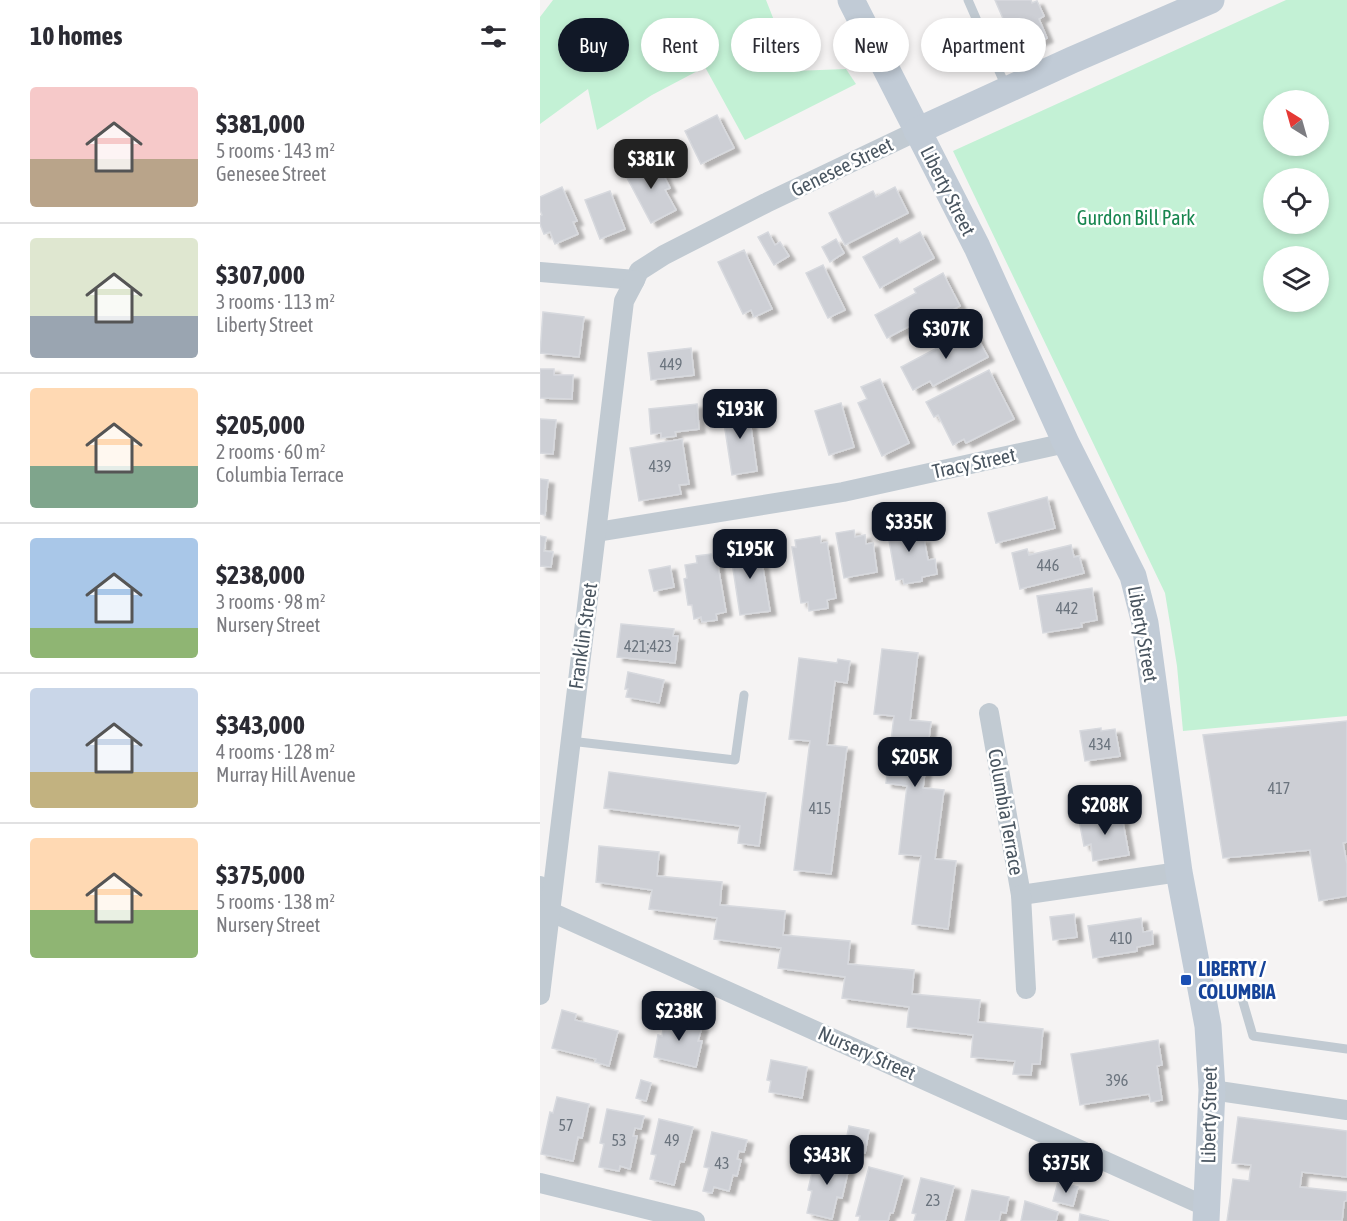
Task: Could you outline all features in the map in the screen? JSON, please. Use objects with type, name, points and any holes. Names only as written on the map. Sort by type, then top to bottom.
[{"type":"main road","name":"Liberty Street","points":[[851,0],[977,247],[1066,442],[1133,576],[1145,623],[1179,872],[1208,1026],[1212,1090],[1207,1214]]},
{"type":"main road","name":"Genesee Street","points":[[917,131],[1211,0]]},
{"type":"street","name":"Genesee Street","points":[[634,280],[639,271],[664,255],[766,203],[917,131]]},
{"type":"street","points":[[540,272],[634,280]]},
{"type":"street","name":"Franklin Street","points":[[540,995],[624,301],[634,280]]},
{"type":"street","name":"Tracy Street","points":[[597,532],[843,492],[1066,442]]},
{"type":"street","name":"Columbia Terrace","points":[[989,713],[1021,895],[1179,872]]},
{"type":"street","points":[[540,886],[551,912]]},
{"type":"street","points":[[1021,895],[1026,989]]},
{"type":"street","name":"Nursery Street","points":[[551,912],[1207,1214]]},
{"type":"street","points":[[1212,1090],[1347,1110]]},
{"type":"street","points":[[540,1183],[695,1221]]},
{"type":"lane","points":[[968,0],[1007,89]]},
{"type":"lane","points":[[570,741],[735,760],[744,695]]},
{"type":"lane","points":[[1202,993],[1241,995],[1253,1036],[1347,1049]]},
{"type":"green space","points":[[553,0],[766,0],[773,18],[731,18],[731,72],[821,72],[821,70],[833,70],[833,72],[848,72],[856,84],[745,140],[708,72],[719,72],[719,18],[641,18],[641,72],[696,72],[652,95],[597,130],[588,89],[540,124],[540,17]]},
{"type":"green space","name":"Gurdon Bill Park","points":[[1286,0],[1347,0],[1347,716],[1183,731],[1177,666],[1165,593],[953,151]]},
{"type":"building","points":[[995,0],[1031,0],[1032,3],[1037,1],[1044,16],[1041,18],[1003,18]]},
{"type":"building","points":[[717,115],[734,148],[701,164],[685,131]]},
{"type":"building","points":[[649,158],[656,173],[661,170],[670,188],[665,190],[676,210],[651,223],[624,172]]},
{"type":"building","points":[[562,187],[577,221],[573,222],[578,234],[555,244],[550,232],[544,234],[540,224],[542,215],[540,197]]},
{"type":"building","points":[[895,187],[908,213],[845,245],[829,213],[873,191],[876,197]]},
{"type":"building","points":[[610,191],[625,229],[600,239],[585,200]]},
{"type":"building","points":[[768,232],[775,245],[780,242],[789,256],[774,265],[758,237]]},
{"type":"building","points":[[920,232],[934,258],[880,288],[863,257],[897,238],[900,243]]},
{"type":"building","points":[[836,239],[844,253],[830,262],[822,247]]},
{"type":"building","points":[[744,250],[772,309],[754,317],[751,310],[743,314],[718,262]]},
{"type":"building","points":[[823,265],[845,310],[828,318],[806,273]]},
{"type":"building","points":[[943,273],[960,306],[930,322],[927,317],[887,338],[875,315],[916,293],[914,289]]},
{"type":"building","points":[[543,312],[584,317],[579,357],[540,353]]},
{"type":"building","points":[[971,326],[988,357],[933,386],[930,381],[913,390],[901,367],[941,346],[940,342]]},
{"type":"building","points":[[691,348],[694,375],[651,380],[648,353]]},
{"type":"building","points":[[540,369],[554,369],[554,375],[573,375],[572,399],[540,398]]},
{"type":"building","points":[[989,370],[1014,419],[966,443],[964,439],[953,445],[938,415],[934,417],[926,402]]},
{"type":"building","points":[[880,379],[909,443],[882,456],[858,403],[867,399],[861,387]]},
{"type":"building","points":[[841,403],[854,447],[829,455],[815,411]]},
{"type":"building","points":[[697,404],[699,429],[675,432],[676,436],[661,438],[661,433],[651,434],[649,409]]},
{"type":"building","points":[[748,406],[757,471],[732,475],[722,410]]},
{"type":"building","points":[[540,419],[556,420],[553,454],[540,453]]},
{"type":"building","points":[[682,439],[689,484],[679,485],[681,494],[639,501],[630,448]]},
{"type":"building","points":[[540,479],[548,480],[545,515],[540,514]]},
{"type":"building","points":[[1047,497],[1055,528],[996,543],[988,513]]},
{"type":"building","points":[[904,520],[905,527],[917,525],[919,540],[924,539],[928,560],[935,559],[937,574],[922,577],[922,581],[904,584],[903,579],[896,580],[886,523]]},
{"type":"building","points":[[854,530],[855,537],[865,535],[866,544],[873,543],[877,572],[844,578],[836,533]]},
{"type":"building","points":[[540,536],[546,537],[544,551],[553,552],[551,567],[540,566]]},
{"type":"building","points":[[820,536],[821,543],[827,542],[836,598],[827,600],[828,608],[809,611],[808,602],[801,603],[792,547],[796,547],[795,540]]},
{"type":"building","points":[[759,544],[770,611],[740,615],[730,549]]},
{"type":"building","points":[[1071,545],[1074,557],[1079,556],[1084,573],[1020,589],[1012,553],[1027,549],[1029,555]]},
{"type":"building","points":[[711,554],[712,561],[717,560],[726,612],[716,614],[717,620],[702,622],[701,617],[694,619],[692,605],[688,605],[684,579],[687,578],[685,565],[697,563],[696,556]]},
{"type":"building","points":[[670,566],[674,587],[654,591],[649,570]]},
{"type":"building","points":[[1092,588],[1097,620],[1081,623],[1082,627],[1043,633],[1037,596]]},
{"type":"building","points":[[621,624],[674,629],[673,636],[678,636],[675,663],[617,657]]},
{"type":"building","points":[[882,649],[918,653],[910,720],[931,722],[923,788],[944,790],[935,859],[956,861],[948,929],[912,924],[921,856],[899,854],[907,786],[886,783],[894,716],[874,714]]},
{"type":"building","points":[[799,658],[837,663],[838,659],[850,661],[847,683],[835,681],[827,745],[847,747],[831,874],[794,870],[810,741],[789,739]]},
{"type":"building","points":[[628,672],[664,680],[659,703],[626,697]]},
{"type":"building","points":[[1347,721],[1347,842],[1343,843],[1347,864],[1347,896],[1319,901],[1310,850],[1223,858],[1203,735]]},
{"type":"building","points":[[1101,728],[1101,731],[1115,729],[1120,756],[1085,761],[1080,731]]},
{"type":"building","points":[[609,772],[766,793],[759,846],[738,843],[740,826],[604,808]]},
{"type":"building","points":[[1121,812],[1129,855],[1093,861],[1091,844],[1084,846],[1079,820]]},
{"type":"building","points":[[599,846],[659,852],[657,876],[722,882],[720,905],[785,911],[783,935],[850,941],[848,964],[914,970],[912,994],[980,1000],[978,1022],[1043,1029],[1040,1064],[1032,1064],[1031,1075],[1013,1074],[1015,1061],[971,1057],[973,1035],[907,1027],[909,1007],[842,998],[845,977],[778,968],[781,948],[714,939],[717,918],[649,909],[652,890],[596,882]]},
{"type":"building","points":[[1074,914],[1077,937],[1053,940],[1050,917]]},
{"type":"building","points":[[1141,918],[1143,932],[1152,931],[1153,944],[1137,947],[1137,951],[1093,958],[1088,926]]},
{"type":"building","points":[[562,1010],[576,1014],[575,1020],[618,1031],[609,1066],[595,1062],[596,1059],[552,1048]]},
{"type":"building","points":[[670,1015],[688,1019],[687,1024],[702,1027],[698,1041],[702,1041],[696,1067],[654,1057],[658,1035],[662,1036],[664,1022],[668,1023]]},
{"type":"building","points":[[1158,1040],[1162,1065],[1157,1066],[1162,1100],[1151,1102],[1149,1094],[1080,1105],[1071,1054]]},
{"type":"building","points":[[771,1060],[807,1067],[802,1098],[769,1092],[771,1081],[767,1080]]},
{"type":"building","points":[[641,1080],[651,1083],[646,1101],[636,1098]]},
{"type":"building","points":[[557,1097],[589,1104],[582,1138],[578,1137],[573,1161],[541,1154],[550,1112],[553,1113]]},
{"type":"building","points":[[607,1109],[644,1116],[641,1129],[635,1128],[633,1136],[637,1136],[630,1169],[620,1166],[619,1171],[599,1167],[604,1144],[600,1143]]},
{"type":"building","points":[[1238,1117],[1347,1131],[1347,1177],[1302,1172],[1300,1187],[1347,1192],[1342,1221],[1227,1221],[1233,1179],[1249,1181],[1251,1165],[1232,1163]]},
{"type":"building","points":[[659,1119],[693,1127],[684,1162],[680,1161],[674,1185],[650,1179],[656,1155],[651,1154]]},
{"type":"building","points":[[849,1126],[869,1130],[865,1153],[844,1150]]},
{"type":"building","points":[[712,1132],[747,1140],[744,1152],[739,1151],[737,1159],[741,1160],[737,1176],[733,1175],[729,1191],[714,1187],[712,1193],[703,1191],[709,1168],[704,1167]]},
{"type":"building","points":[[816,1155],[850,1163],[842,1198],[837,1197],[832,1219],[807,1213],[812,1191],[808,1190]]},
{"type":"building","points":[[869,1167],[903,1176],[893,1213],[890,1213],[888,1221],[859,1221],[860,1216],[856,1216]]},
{"type":"building","points":[[921,1178],[954,1186],[945,1221],[914,1221],[916,1214],[912,1213]]},
{"type":"building","points":[[1058,1182],[1078,1187],[1073,1206],[1053,1201]]},
{"type":"building","points":[[972,1190],[1009,1197],[1006,1213],[1001,1212],[999,1221],[965,1221]]},
{"type":"building","points":[[1025,1201],[1058,1212],[1056,1221],[1021,1221]]},
{"type":"building","points":[[1080,1214],[1109,1221],[1079,1221]]},
{"type":"place","name":"LIBERTY / COLUMBIA","points":[[1186,980]]}]
